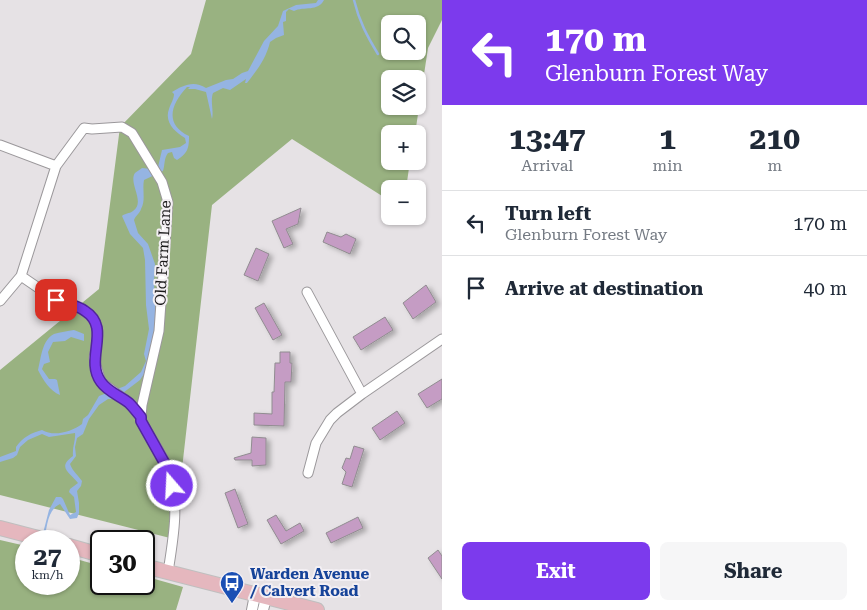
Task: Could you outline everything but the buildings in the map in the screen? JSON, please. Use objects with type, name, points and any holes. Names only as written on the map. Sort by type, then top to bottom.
[{"type":"main road","points":[[0,528],[15,532]]},
{"type":"main road","points":[[155,569],[262,601],[317,610]]},
{"type":"street","name":"Old Farm Lane","points":[[56,166],[84,128],[122,127],[132,133],[167,192],[168,202],[159,331],[141,417]]},
{"type":"street","points":[[0,145],[56,166],[48,197],[21,276],[0,301]]},
{"type":"street","points":[[21,276],[56,300],[84,310],[97,326],[98,333],[94,358],[101,382],[131,404],[141,417],[141,421],[169,471],[174,504],[173,533],[168,572]]},
{"type":"street","points":[[308,292],[362,394]]},
{"type":"street","points":[[308,473],[316,443],[330,420],[362,394],[442,340]]},
{"type":"street","points":[[252,610],[262,601]]},
{"type":"green space","points":[[206,0],[442,0],[442,20],[428,48],[425,70],[381,70],[381,115],[418,115],[416,125],[381,125],[381,170],[409,170],[407,180],[381,180],[381,195],[292,139],[212,205],[174,539],[155,534],[155,530],[138,530],[0,495],[0,370],[99,289],[120,127],[191,54]]},
{"type":"green space","points":[[0,540],[15,543],[15,595],[80,595],[80,560],[90,563],[90,595],[155,595],[155,579],[183,587],[176,610],[0,610]]},
{"type":"water","points":[[318,0],[324,0],[315,7],[294,11],[289,9],[286,12],[286,21],[283,22],[284,35],[270,42],[264,59],[247,83],[245,83],[246,79],[230,90],[223,88],[213,93],[212,119],[206,92],[188,89],[190,87],[187,87],[177,100],[174,107],[173,120],[181,131],[189,136],[187,150],[177,160],[172,152],[168,153],[163,171],[144,180],[144,199],[140,212],[134,220],[138,233],[148,244],[155,264],[156,325],[147,369],[140,380],[115,399],[108,399],[99,405],[89,419],[83,434],[77,438],[76,456],[70,464],[82,481],[77,491],[79,513],[77,518],[70,519],[60,504],[52,510],[46,530],[44,530],[49,510],[56,497],[63,499],[70,515],[76,512],[74,497],[69,492],[78,483],[65,467],[68,460],[73,456],[75,433],[49,437],[42,434],[28,440],[20,447],[17,455],[13,458],[0,462],[0,457],[16,451],[16,447],[21,441],[34,433],[42,430],[62,433],[78,427],[82,424],[83,419],[88,415],[99,396],[125,386],[141,372],[146,361],[144,354],[149,329],[146,305],[145,260],[143,248],[130,234],[122,216],[132,212],[137,207],[138,198],[133,177],[135,173],[142,168],[151,169],[158,167],[162,150],[180,147],[186,143],[185,138],[174,130],[169,122],[168,114],[174,96],[172,92],[189,84],[197,84],[206,88],[233,79],[248,71],[264,41],[278,26],[283,11],[296,5],[316,3]]},
{"type":"water","points":[[74,330],[84,334],[84,341],[71,337],[65,341],[53,342],[48,352],[50,362],[44,364],[42,369],[49,379],[57,380],[60,395],[50,388],[40,374],[38,370],[40,360],[44,345],[50,337],[56,333]]},
{"type":"waterway","points":[[354,0],[358,15],[378,54]]},
{"type":"place","name":"Warden Avenue / Calvert Road","points":[[232,604]]},
{"type":"route","points":[[56,300],[84,310],[94,320],[97,326],[98,339],[94,358],[101,382],[131,404],[141,417],[141,421],[169,471],[172,486]]}]
